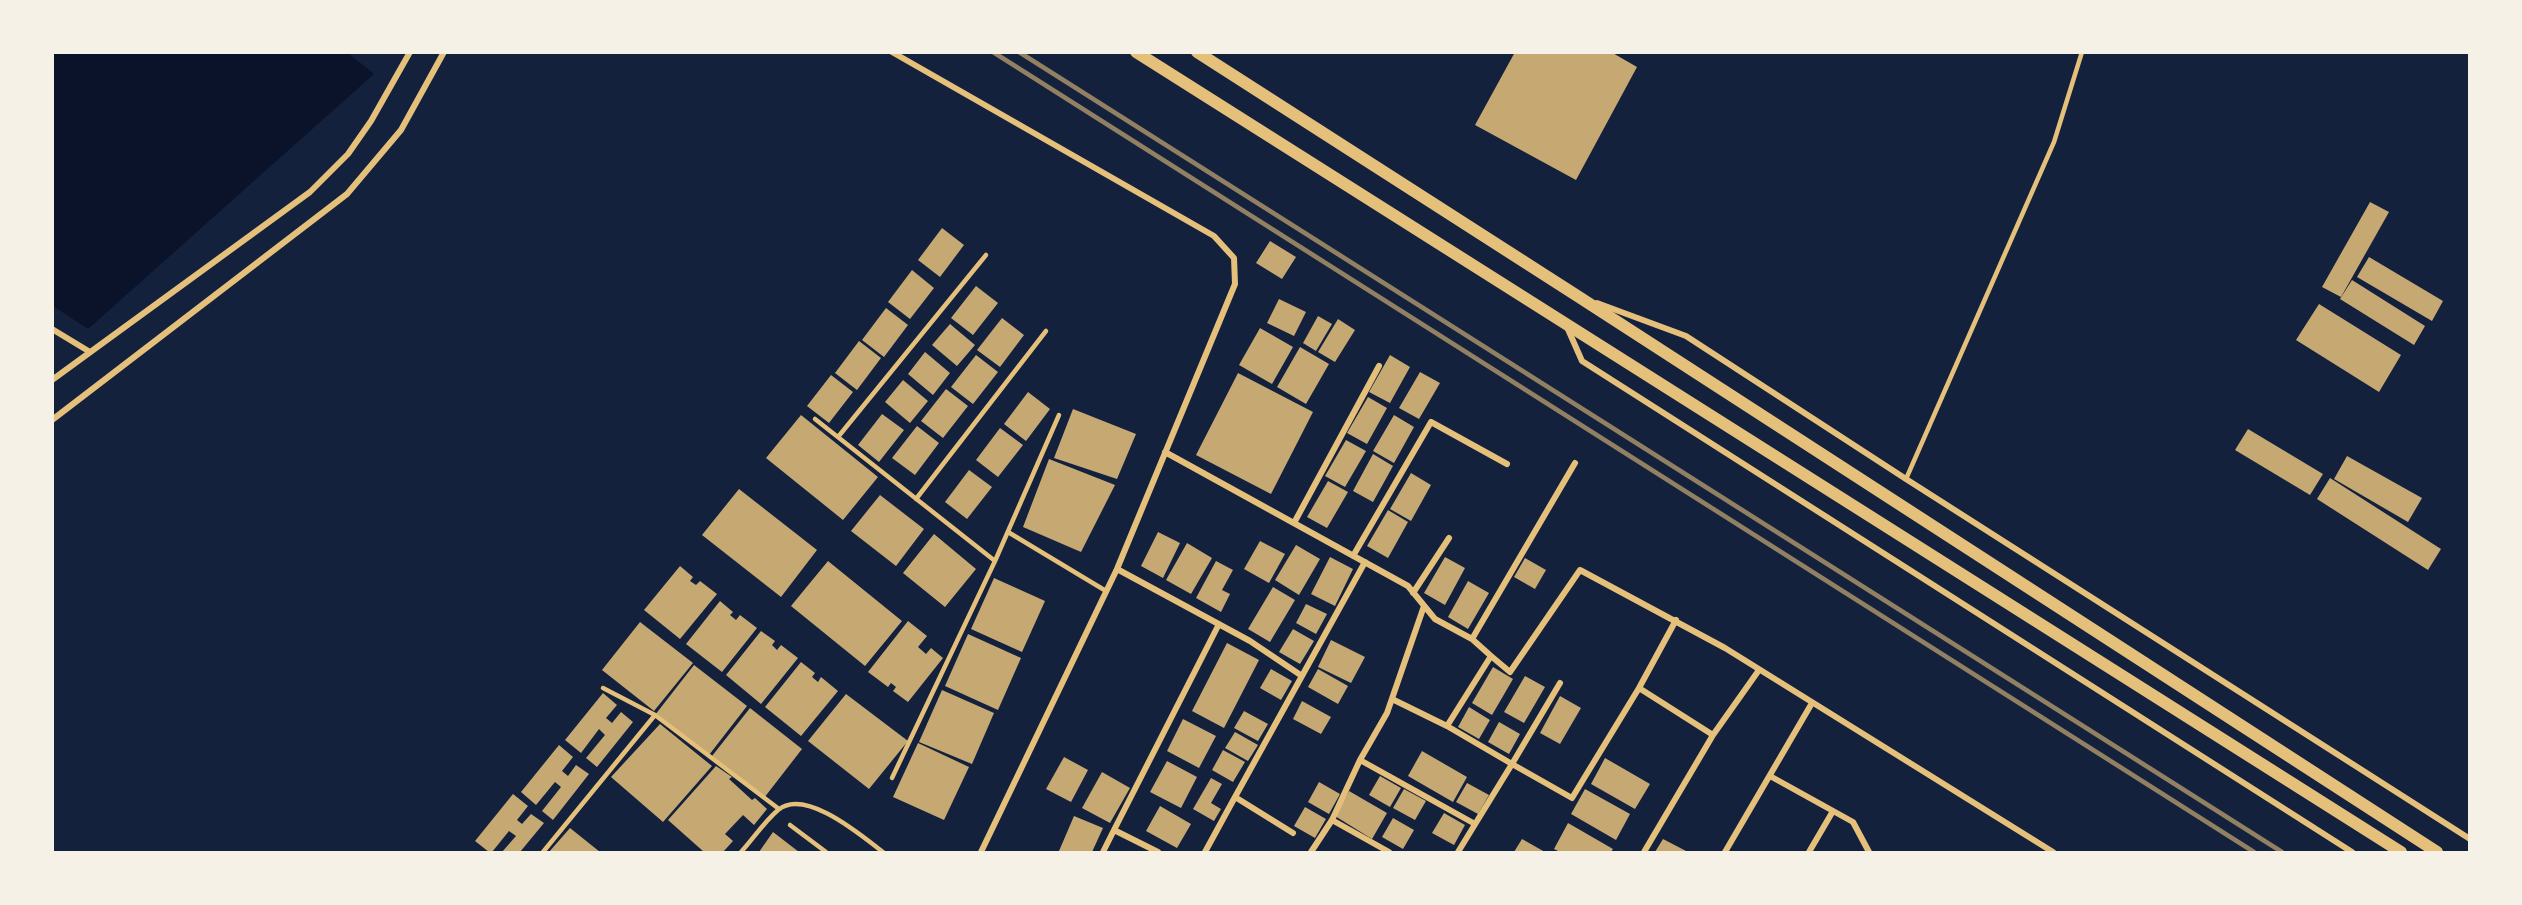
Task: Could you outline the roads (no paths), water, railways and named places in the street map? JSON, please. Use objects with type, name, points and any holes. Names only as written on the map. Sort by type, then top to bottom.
[{"type":"main road","points":[[1136,52],[2401,852]]},
{"type":"main road","points":[[1197,52],[2437,852]]},
{"type":"street","points":[[52,380],[310,192],[348,154],[371,121],[410,52]]},
{"type":"street","points":[[52,420],[347,194],[401,130],[444,52]]},
{"type":"street","points":[[892,52],[1214,236],[1234,258],[1235,284],[1117,569],[981,852]]},
{"type":"street","points":[[1579,297],[1686,336],[2469,839]]},
{"type":"street","points":[[1567,326],[1582,362],[2352,852]]},
{"type":"street","points":[[52,329],[90,352]]},
{"type":"street","points":[[1294,523],[1379,366]]},
{"type":"street","points":[[1353,556],[1431,422],[1506,464]]},
{"type":"street","points":[[1165,452],[1408,586],[1435,619],[1472,639],[1510,672],[1580,570],[1676,620],[2053,852]]},
{"type":"street","points":[[1472,639],[1575,463]]},
{"type":"street","points":[[1413,593],[1449,538]]},
{"type":"street","points":[[1205,852],[1365,562]]},
{"type":"street","points":[[1117,569],[1250,641],[1302,676]]},
{"type":"street","points":[[1311,852],[1332,820],[1360,760],[1387,713],[1424,606]]},
{"type":"street","points":[[1392,699],[1448,726],[1572,798],[1639,688],[1676,620]]},
{"type":"street","points":[[1103,852],[1219,624]]},
{"type":"street","points":[[1448,726],[1491,656]]},
{"type":"street","points":[[1644,852],[1713,735],[1759,670]]},
{"type":"street","points":[[1468,852],[1460,850],[1560,683]]},
{"type":"street","points":[[1639,688],[1713,735]]},
{"type":"street","points":[[1725,852],[1812,703]]},
{"type":"street","points":[[1360,760],[1475,824]]},
{"type":"street","points":[[1770,776],[1852,822],[1869,852]]},
{"type":"street","points":[[1235,797],[1293,833]]},
{"type":"street","points":[[1809,852],[1833,811]]},
{"type":"street","points":[[1332,820],[1389,852]]},
{"type":"street","points":[[1114,830],[1158,852]]},
{"type":"lane","points":[[1906,479],[2054,142],[2082,52]]},
{"type":"lane","points":[[838,437],[986,255]]},
{"type":"lane","points":[[916,498],[1046,331]]},
{"type":"lane","points":[[892,778],[995,561],[1059,415]]},
{"type":"lane","points":[[815,419],[995,561]]},
{"type":"lane","points":[[1008,532],[1107,591]]},
{"type":"lane","points":[[603,688],[655,715],[779,809]]},
{"type":"lane","points":[[543,852],[655,715]]},
{"type":"lane","points":[[741,852],[779,809],[803,804],[840,819],[883,852]]},
{"type":"lane","points":[[790,825],[826,852]]},
{"type":"water","points":[[52,53],[348,53],[374,74],[88,329],[53,306]]},
{"type":"railway","points":[[993,52],[2254,852]]},
{"type":"railway","points":[[1019,52],[2282,852]]}]
